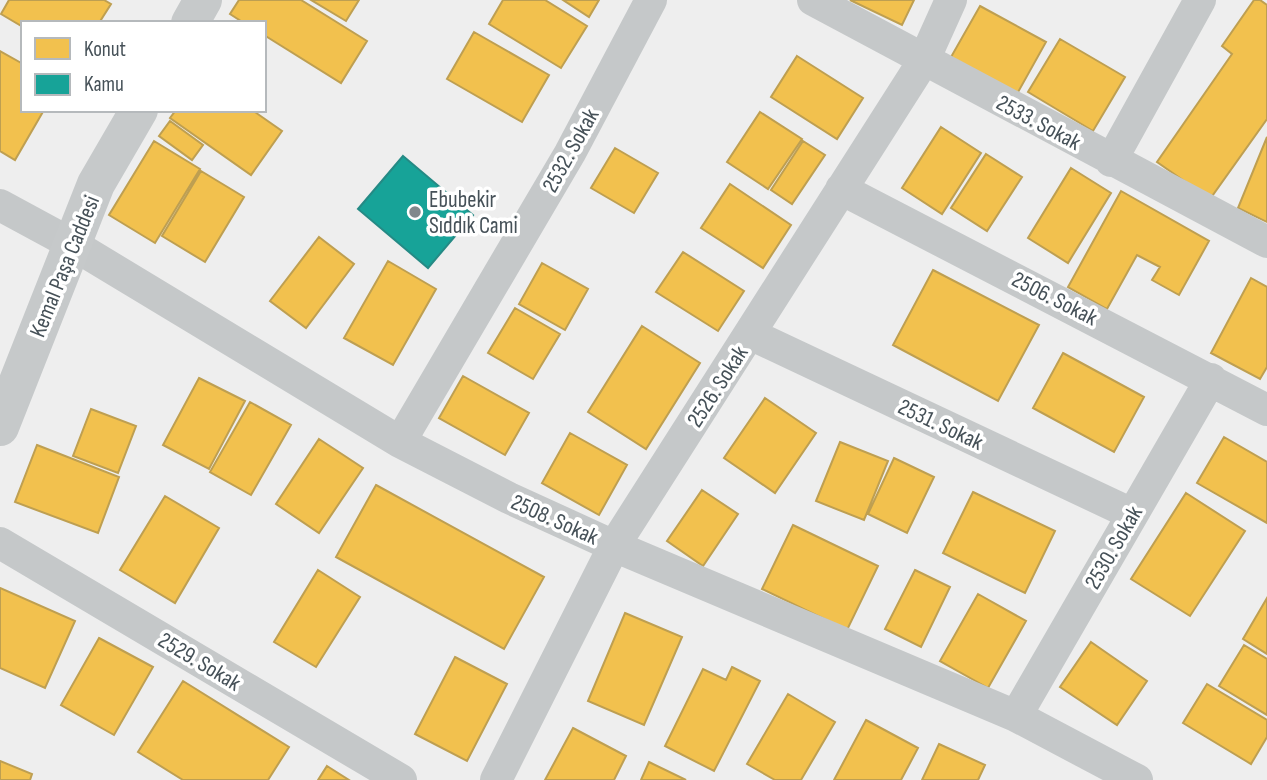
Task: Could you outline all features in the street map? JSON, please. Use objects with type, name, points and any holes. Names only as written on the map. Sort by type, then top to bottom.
[{"type":"street","points":[[191,21],[203,0]]},
{"type":"street","name":"2532. Sokak","points":[[400,442],[570,153],[651,0]]},
{"type":"street","name":"2533. Sokak","points":[[813,0],[1267,242]]},
{"type":"street","name":"2526. Sokak","points":[[496,780],[614,546],[924,60],[951,0]]},
{"type":"street","points":[[1111,161],[1200,0]]},
{"type":"street","name":"Kemal Paşa Caddesi","points":[[0,427],[96,184],[138,112]]},
{"type":"street","name":"2506. Sokak","points":[[841,189],[1267,410]]},
{"type":"street","name":"2508. Sokak","points":[[0,205],[72,244],[400,442],[509,498],[614,546],[1016,716],[1137,780]]},
{"type":"street","name":"2531. Sokak","points":[[750,334],[1132,514]]},
{"type":"street","name":"2530. Sokak","points":[[1016,716],[1211,379]]},
{"type":"street","name":"2529. Sokak","points":[[0,543],[401,780]]},
{"type":"building: Konut","points":[[9,0],[104,0],[111,4],[100,21],[21,21],[21,26],[1,14]]},
{"type":"building: Konut","points":[[239,0],[301,0],[367,41],[341,83],[266,36],[266,21],[241,21],[230,14]]},
{"type":"building: Konut","points":[[311,0],[359,0],[346,21]]},
{"type":"building: Konut","points":[[503,0],[545,0],[587,26],[561,68],[489,24]]},
{"type":"building: Konut","points":[[563,0],[599,0],[589,17]]},
{"type":"building: Konut","points":[[850,0],[914,0],[902,25]]},
{"type":"building: Konut","points":[[1254,0],[1260,0],[1267,5],[1267,119],[1210,199],[1157,162],[1232,54],[1222,46]]},
{"type":"building: Konut","points":[[980,6],[1046,42],[1017,94],[951,57]]},
{"type":"building: Konut","points":[[474,32],[549,75],[522,122],[447,79]]},
{"type":"building: Konut","points":[[1060,39],[1125,77],[1093,131],[1028,92]]},
{"type":"building: Konut","points":[[0,51],[21,63],[21,112],[43,112],[15,160],[0,151]]},
{"type":"building: Konut","points":[[797,56],[863,98],[837,139],[771,97]]},
{"type":"building: Konut","points":[[174,112],[255,112],[282,131],[251,175],[170,118]]},
{"type":"building: Konut","points":[[760,112],[802,139],[768,189],[727,162]]},
{"type":"building: Konut","points":[[170,121],[203,145],[192,160],[159,136]]},
{"type":"building: Konut","points":[[941,127],[981,153],[942,214],[902,188]]},
{"type":"building: Konut","points":[[1267,137],[1267,222],[1238,208]]},
{"type":"building: Konut","points":[[154,141],[200,169],[155,243],[109,215]]},
{"type":"building: Konut","points":[[803,141],[825,155],[792,204],[771,190]]},
{"type":"building: Konut","points":[[615,148],[658,173],[634,213],[591,188]]},
{"type":"building: Konut","points":[[986,154],[1022,177],[987,231],[951,208]]},
{"type":"building: Konut","points":[[1071,168],[1111,193],[1068,263],[1028,238]]},
{"type":"building: Konut","points":[[201,171],[244,197],[205,262],[162,236]]},
{"type":"building: Konut","points":[[730,184],[791,225],[763,268],[701,228]]},
{"type":"building: Konut","points":[[1121,191],[1209,241],[1179,295],[1152,280],[1160,267],[1137,255],[1107,309],[1068,287]]},
{"type":"building: Konut","points":[[319,237],[354,264],[306,328],[270,301]]},
{"type":"building: Konut","points":[[683,252],[744,291],[718,331],[656,292]]},
{"type":"building: Konut","points":[[388,261],[436,289],[393,365],[344,338]]},
{"type":"building: Konut","points":[[542,263],[588,289],[565,330],[519,304]]},
{"type":"building: Konut","points":[[933,270],[1039,325],[998,401],[893,345]]},
{"type":"building: Konut","points":[[1251,278],[1267,287],[1267,367],[1260,379],[1211,353]]},
{"type":"building: Konut","points":[[515,308],[560,334],[533,379],[488,353]]},
{"type":"building: Konut","points":[[642,326],[700,363],[646,449],[588,412]]},
{"type":"building: Konut","points":[[1063,353],[1144,397],[1114,452],[1033,408]]},
{"type":"building: Konut","points":[[463,376],[529,413],[505,455],[439,418]]},
{"type":"building: Konut","points":[[199,378],[245,401],[209,469],[163,445]]},
{"type":"building: Konut","points":[[765,398],[816,433],[775,493],[724,458]]},
{"type":"building: Konut","points":[[250,402],[291,425],[251,495],[210,472]]},
{"type":"building: Konut","points":[[91,409],[136,426],[118,473],[73,456]]},
{"type":"building: Konut","points":[[570,433],[627,465],[599,515],[542,483]]},
{"type":"building: Konut","points":[[1224,437],[1267,462],[1267,523],[1197,483]]},
{"type":"building: Konut","points":[[319,439],[363,468],[319,533],[276,504]]},
{"type":"building: Konut","points":[[840,442],[888,461],[864,520],[816,501]]},
{"type":"building: Konut","points":[[37,445],[119,477],[98,533],[15,502]]},
{"type":"building: Konut","points":[[894,458],[934,477],[907,533],[868,514]]},
{"type":"building: Konut","points":[[376,485],[544,577],[504,649],[336,557]]},
{"type":"building: Konut","points":[[702,490],[738,514],[703,566],[667,541]]},
{"type":"building: Konut","points":[[973,492],[1055,531],[1025,593],[943,553]]},
{"type":"building: Konut","points":[[1186,493],[1245,531],[1190,616],[1131,579]]},
{"type":"building: Konut","points":[[165,496],[219,528],[175,603],[120,570]]},
{"type":"building: Konut","points":[[793,525],[878,566],[847,630],[762,589]]},
{"type":"building: Konut","points":[[318,570],[360,597],[316,667],[274,642]]},
{"type":"building: Konut","points":[[915,570],[950,587],[921,647],[885,629]]},
{"type":"building: Konut","points":[[0,588],[75,621],[45,688],[0,668]]},
{"type":"building: Konut","points":[[978,594],[1026,621],[988,688],[940,661]]},
{"type":"building: Konut","points":[[1267,598],[1267,654],[1243,639]]},
{"type":"building: Konut","points":[[625,613],[682,637],[644,725],[588,701]]},
{"type":"building: Konut","points":[[99,638],[153,667],[114,735],[61,705]]},
{"type":"building: Konut","points":[[1091,642],[1147,681],[1117,725],[1060,687]]},
{"type":"building: Konut","points":[[1244,645],[1267,659],[1267,715],[1219,686]]},
{"type":"building: Konut","points":[[455,657],[507,684],[467,761],[415,734]]},
{"type":"building: Konut","points":[[732,667],[760,681],[714,771],[665,746],[703,669],[726,680]]},
{"type":"building: Konut","points":[[183,681],[289,747],[268,780],[183,780],[138,752]]},
{"type":"building: Konut","points":[[1207,684],[1267,720],[1267,737],[1251,764],[1183,723]]},
{"type":"building: Konut","points":[[788,694],[835,722],[801,780],[775,780],[747,764]]},
{"type":"building: Konut","points":[[866,720],[918,748],[901,780],[834,780]]},
{"type":"building: Konut","points":[[573,728],[626,756],[614,780],[545,780]]},
{"type":"building: Konut","points":[[939,744],[985,765],[978,780],[922,780]]},
{"type":"building: Konut","points":[[0,761],[32,774],[30,780],[0,780]]},
{"type":"building: Konut","points":[[649,762],[686,780],[641,780]]},
{"type":"building: Konut","points":[[327,766],[349,780],[318,780]]},
{"type":"building: Kamu","name":"Ebubekir Sıddık Cami","points":[[403,156],[473,215],[428,268],[358,209]]},
{"type":"place","name":"Ebubekir Sıddık Cami","points":[[415,212]]}]
